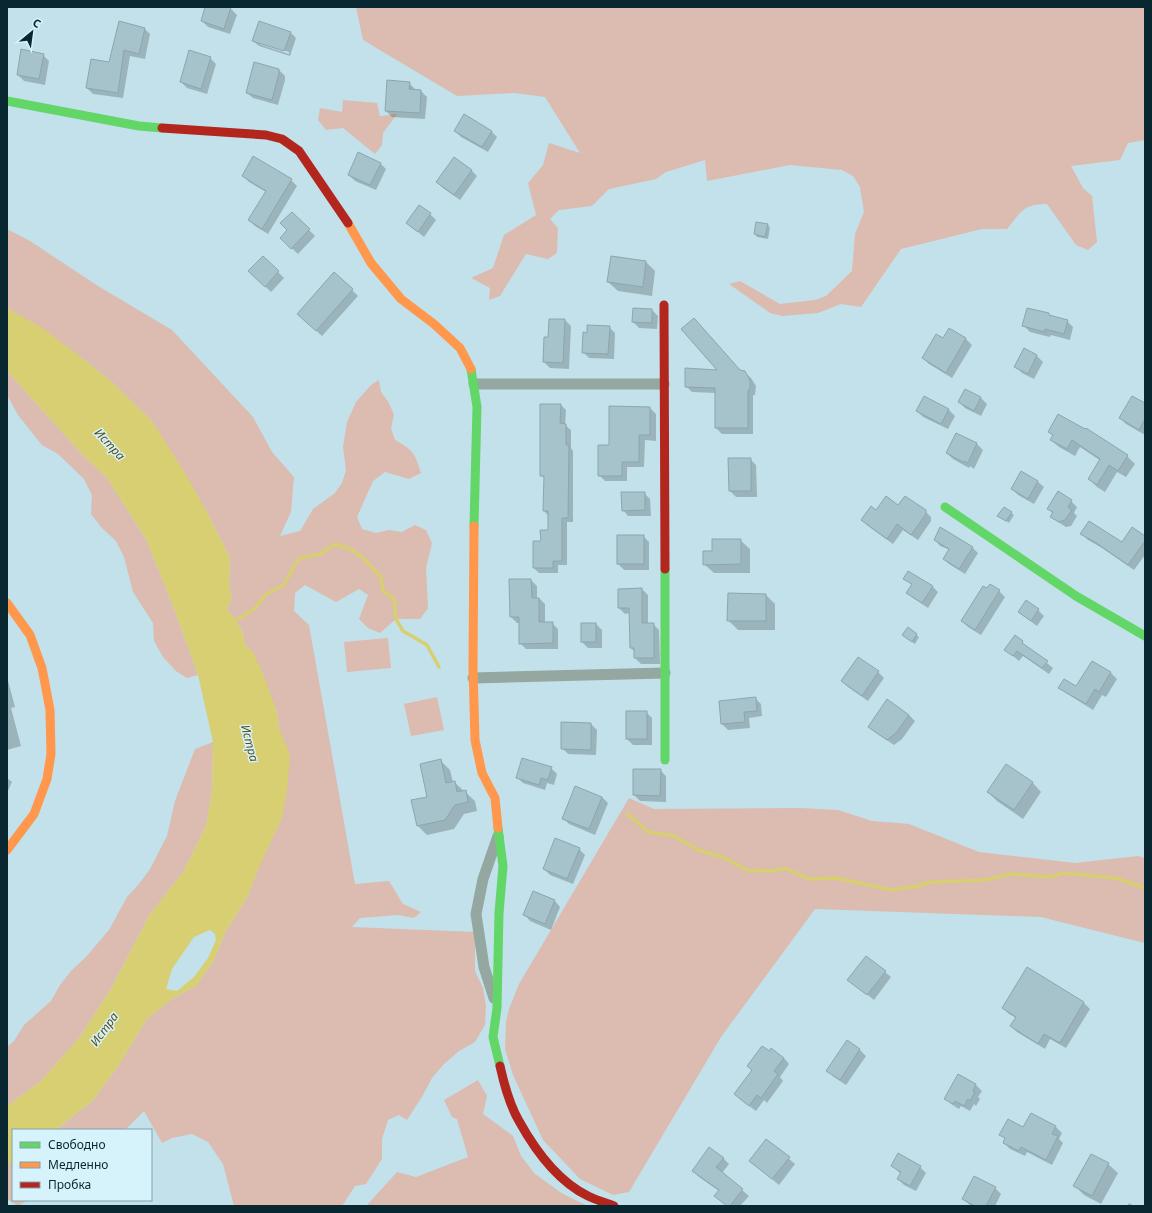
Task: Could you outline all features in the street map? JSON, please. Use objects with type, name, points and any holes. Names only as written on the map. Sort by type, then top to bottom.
[{"type":"street","points":[[7,101],[139,126],[259,134],[282,139],[299,151],[353,230],[359,244],[371,263],[401,299],[434,324],[460,348],[472,370],[478,407],[473,544],[473,678],[475,740],[482,773],[495,798],[503,866],[497,1008],[493,1037],[505,1087],[518,1120],[536,1148],[551,1168],[567,1182],[588,1196],[614,1206]]},
{"type":"street","points":[[664,305],[665,760]]},
{"type":"street","points":[[474,384],[664,384]]},
{"type":"street","points":[[945,507],[1076,596],[1145,636]]},
{"type":"street","points":[[7,603],[30,635],[42,668],[50,710],[51,754],[47,779],[34,814],[7,850]]},
{"type":"street","points":[[473,678],[665,673]]},
{"type":"street","points":[[497,1008],[484,967],[476,914],[483,879],[500,832]]},
{"type":"shaded area","points":[[356,7],[1145,7],[1145,140],[1128,143],[1120,160],[1071,166],[1083,188],[1092,196],[1097,242],[1088,250],[1076,245],[1047,204],[1027,207],[1019,214],[1007,229],[982,229],[901,249],[861,307],[841,304],[818,313],[782,316],[770,313],[729,284],[740,281],[780,304],[815,300],[826,296],[852,271],[855,234],[864,212],[860,187],[853,176],[842,170],[790,165],[707,181],[705,160],[666,172],[656,179],[609,189],[592,206],[559,210],[550,219],[558,228],[557,253],[548,259],[526,254],[500,296],[489,300],[490,288],[471,278],[493,268],[504,235],[536,215],[528,183],[543,165],[549,143],[580,153],[545,97],[515,93],[457,96],[363,40]]},
{"type":"shaded area","points":[[343,100],[377,103],[380,116],[397,114],[383,133],[382,145],[375,154],[343,128],[326,130],[318,120],[320,108],[342,112]]},
{"type":"shaded area","points":[[7,229],[30,241],[98,286],[172,330],[253,417],[272,452],[294,477],[291,512],[280,536],[300,531],[313,509],[335,493],[342,483],[346,470],[343,447],[347,422],[356,402],[371,385],[379,380],[381,392],[389,403],[394,415],[391,428],[395,440],[410,450],[415,456],[419,466],[421,473],[409,479],[385,472],[373,481],[357,517],[362,529],[376,533],[389,530],[402,532],[415,525],[426,530],[432,543],[426,568],[428,608],[420,619],[396,619],[380,633],[368,628],[359,619],[368,595],[359,589],[336,602],[305,585],[295,593],[294,611],[309,625],[355,884],[389,881],[403,904],[421,912],[414,918],[398,915],[360,918],[352,927],[475,932],[475,971],[483,988],[486,1006],[485,1025],[475,1042],[459,1051],[444,1064],[432,1078],[407,1120],[399,1115],[388,1120],[382,1139],[382,1159],[366,1184],[355,1186],[342,1206],[234,1206],[223,1164],[208,1142],[192,1134],[172,1138],[162,1143],[144,1111],[126,1129],[57,1129],[92,1101],[117,1068],[147,1019],[173,998],[196,986],[214,960],[225,933],[248,896],[259,867],[279,728],[277,712],[253,653],[245,645],[242,630],[227,609],[232,597],[229,586],[230,558],[208,514],[152,421],[112,382],[87,362],[7,308]]},
{"type":"shaded area","points":[[7,371],[81,453],[107,478],[146,539],[170,598],[198,675],[187,678],[176,671],[163,657],[154,641],[153,623],[133,592],[124,557],[116,541],[102,528],[91,514],[92,495],[84,479],[58,454],[42,445],[18,415],[7,395]]},
{"type":"shaded area","points":[[388,638],[391,668],[347,672],[344,642]]},
{"type":"shaded area","points":[[437,697],[444,730],[411,736],[404,704]]},
{"type":"shaded area","points":[[213,742],[212,790],[206,826],[184,871],[150,914],[112,987],[80,1037],[40,1082],[7,1106],[7,1047],[14,1041],[24,1025],[51,1001],[60,985],[72,970],[86,957],[109,930],[127,897],[150,869],[167,836],[175,801],[195,749]]},
{"type":"shaded area","points":[[629,798],[654,809],[800,808],[838,810],[872,821],[909,824],[979,852],[1075,863],[1138,856],[1145,858],[1145,943],[1041,917],[815,909],[721,1037],[629,1192],[613,1195],[580,1179],[543,1140],[513,1075],[505,1049],[506,1022],[509,1009],[519,984]]},
{"type":"shaded area","points":[[478,1080],[487,1096],[483,1114],[513,1136],[521,1156],[535,1174],[563,1194],[588,1206],[367,1206],[397,1172],[416,1177],[468,1157],[457,1119],[452,1117],[444,1100]]},
{"type":"shaded area","points":[[12,1162],[12,1201],[26,1201],[18,1206],[7,1199],[7,1165]]},
{"type":"water","name":"Истра","points":[[7,308],[41,327],[112,382],[152,421],[185,473],[230,558],[229,586],[232,597],[227,609],[242,630],[245,645],[253,652],[277,712],[279,728],[290,755],[287,790],[282,818],[259,867],[248,896],[225,933],[214,960],[196,986],[173,998],[147,1019],[117,1068],[92,1101],[57,1129],[12,1129],[12,1162],[7,1165],[7,1106],[40,1082],[80,1037],[112,987],[150,914],[184,871],[206,826],[212,790],[213,742],[198,675],[170,598],[146,539],[107,478],[81,453],[7,371]],"holes":[[[210,930],[215,934],[216,940],[208,958],[194,977],[177,991],[166,989],[172,969],[194,937]]]},
{"type":"building","points":[[205,7],[231,7],[224,29],[201,21]]},
{"type":"building","points":[[119,21],[145,28],[139,54],[124,50],[118,93],[86,88],[91,59],[109,62]]},
{"type":"building","points":[[259,21],[291,32],[284,51],[252,41]]},
{"type":"building","points":[[21,49],[44,54],[39,79],[17,75]]},
{"type":"building","points":[[189,50],[211,57],[201,89],[180,82]]},
{"type":"building","points":[[254,62],[279,69],[272,100],[246,93]]},
{"type":"building","points":[[387,80],[410,82],[409,89],[421,90],[420,113],[385,111]]},
{"type":"building","points":[[464,114],[492,131],[482,147],[454,131]]},
{"type":"building","points":[[358,152],[381,163],[370,185],[348,175]]},
{"type":"building","points":[[253,156],[292,179],[262,229],[248,220],[266,191],[242,176]]},
{"type":"building","points":[[454,157],[472,170],[454,195],[436,182]]},
{"type":"building","points":[[419,205],[431,213],[418,232],[406,223]]},
{"type":"building","points":[[292,212],[310,229],[291,249],[280,238],[287,230],[280,223]]},
{"type":"building","points":[[756,222],[768,224],[765,237],[754,234]]},
{"type":"building","points":[[263,256],[279,271],[265,287],[248,271]]},
{"type":"building","points":[[611,256],[646,261],[643,287],[607,282]]},
{"type":"building","points":[[334,272],[353,289],[316,331],[297,314]]},
{"type":"building","points":[[633,308],[652,309],[652,323],[632,322]]},
{"type":"building","points":[[1027,308],[1049,313],[1049,315],[1068,320],[1064,334],[1045,329],[1045,332],[1022,326]]},
{"type":"building","points":[[694,318],[740,370],[745,371],[750,380],[750,390],[748,390],[748,428],[715,428],[715,388],[685,387],[685,368],[717,370],[681,329]]},
{"type":"building","points":[[549,319],[565,319],[563,363],[543,362],[544,337],[548,337]]},
{"type":"building","points":[[587,325],[610,326],[608,354],[582,353],[583,332],[587,333]]},
{"type":"building","points":[[949,328],[966,338],[946,373],[922,358],[936,334],[943,338]]},
{"type":"building","points":[[1024,348],[1037,355],[1028,374],[1014,367]]},
{"type":"building","points":[[965,389],[981,397],[974,411],[958,402]]},
{"type":"building","points":[[924,396],[949,409],[941,424],[916,411]]},
{"type":"building","points":[[1132,396],[1145,403],[1145,419],[1139,430],[1119,418]]},
{"type":"building","points":[[540,404],[561,404],[560,423],[566,424],[566,445],[569,445],[568,518],[562,518],[562,561],[553,561],[553,568],[533,568],[533,541],[541,541],[540,530],[548,530],[548,511],[543,511],[544,476],[540,476]]},
{"type":"building","points":[[609,406],[650,407],[650,435],[639,435],[639,462],[622,462],[622,476],[598,476],[598,445],[609,445]]},
{"type":"building","points":[[1058,414],[1085,429],[1086,428],[1128,455],[1118,471],[1109,465],[1097,485],[1088,479],[1100,459],[1072,440],[1067,449],[1050,440],[1053,435],[1048,432]]},
{"type":"building","points":[[956,433],[977,443],[968,463],[946,453]]},
{"type":"building","points":[[728,458],[751,458],[751,491],[729,491]]},
{"type":"building","points":[[1021,471],[1038,481],[1028,499],[1011,489]]},
{"type":"building","points":[[1058,491],[1072,500],[1068,507],[1072,510],[1065,520],[1059,522],[1050,517],[1053,512],[1047,509]]},
{"type":"building","points":[[621,492],[645,492],[645,510],[622,511]]},
{"type":"building","points":[[886,496],[898,505],[905,496],[926,510],[926,514],[911,535],[897,524],[887,539],[861,520],[871,506],[876,510]]},
{"type":"building","points":[[1004,507],[1012,512],[1006,521],[997,516]]},
{"type":"building","points":[[1089,521],[1122,542],[1132,527],[1145,536],[1145,541],[1128,565],[1095,542],[1080,534]]},
{"type":"building","points":[[940,527],[973,547],[959,569],[943,559],[949,549],[934,540]]},
{"type":"building","points":[[617,535],[644,535],[644,564],[617,564]]},
{"type":"building","points":[[712,539],[741,539],[741,564],[703,565],[703,551],[712,551]]},
{"type":"building","points":[[908,571],[933,586],[922,603],[906,593],[912,584],[903,579]]},
{"type":"building","points":[[509,579],[531,579],[532,598],[539,598],[539,622],[553,622],[553,643],[519,644],[519,617],[510,617]]},
{"type":"building","points":[[990,584],[1000,590],[975,630],[961,621],[983,586],[987,588]]},
{"type":"building","points":[[642,588],[642,623],[654,623],[654,658],[634,658],[634,648],[630,648],[629,608],[618,608],[618,589]]},
{"type":"building","points":[[728,593],[766,594],[766,621],[727,621]]},
{"type":"building","points":[[1026,600],[1039,609],[1031,621],[1018,612]]},
{"type":"building","points":[[581,623],[596,623],[596,642],[581,642]]},
{"type":"building","points":[[908,627],[917,634],[912,642],[902,635]]},
{"type":"building","points":[[1015,635],[1023,641],[1022,643],[1048,661],[1042,668],[1017,651],[1013,656],[1004,650]]},
{"type":"building","points":[[858,657],[879,671],[862,696],[841,681]]},
{"type":"building","points":[[1092,661],[1111,672],[1099,692],[1095,689],[1086,704],[1058,688],[1064,679],[1076,686]]},
{"type":"building","points":[[756,697],[757,711],[744,712],[745,722],[721,724],[719,701]]},
{"type":"building","points":[[887,699],[909,715],[896,733],[887,740],[868,727]]},
{"type":"building","points":[[626,711],[647,711],[647,739],[626,739]]},
{"type":"building","points":[[561,722],[591,723],[591,750],[561,749]]},
{"type":"building","points":[[522,758],[552,767],[548,780],[541,778],[539,785],[516,778]]},
{"type":"building","points":[[441,759],[446,783],[455,781],[457,792],[466,790],[468,802],[455,805],[445,820],[417,826],[411,800],[427,797],[420,764]]},
{"type":"building","points":[[1006,764],[1033,782],[1014,810],[987,792]]},
{"type":"building","points":[[633,769],[661,769],[660,796],[633,795]]},
{"type":"building","points":[[575,786],[602,797],[589,829],[562,819]]},
{"type":"building","points":[[555,838],[580,848],[567,879],[543,869]]},
{"type":"building","points":[[533,891],[555,900],[545,924],[523,915]]},
{"type":"building","points":[[866,956],[886,971],[867,995],[847,980]]},
{"type":"building","points":[[1027,967],[1084,1002],[1060,1043],[1044,1034],[1038,1044],[1010,1026],[1016,1017],[1002,1008]]},
{"type":"building","points":[[847,1040],[860,1049],[840,1080],[826,1071]]},
{"type":"building","points":[[762,1046],[770,1051],[771,1048],[784,1058],[774,1071],[778,1074],[761,1098],[757,1095],[749,1106],[734,1094],[752,1070],[747,1066]]},
{"type":"building","points":[[958,1074],[976,1084],[973,1091],[975,1092],[970,1101],[968,1099],[964,1106],[955,1101],[953,1104],[944,1099]]},
{"type":"building","points":[[1031,1113],[1056,1126],[1052,1134],[1058,1136],[1046,1160],[1021,1147],[1019,1151],[1003,1143],[1005,1138],[999,1135],[1008,1119],[1023,1127]]},
{"type":"building","points":[[766,1139],[790,1157],[772,1179],[749,1161]]},
{"type":"building","points":[[709,1147],[724,1158],[716,1167],[743,1189],[730,1206],[727,1206],[714,1196],[719,1190],[692,1171]]},
{"type":"building","points":[[898,1153],[921,1166],[910,1186],[897,1179],[901,1172],[891,1166]]},
{"type":"building","points":[[1091,1154],[1109,1163],[1092,1196],[1073,1186]]},
{"type":"building","points":[[974,1176],[996,1187],[986,1206],[975,1206],[962,1199]]},
{"type":"waterway","points":[[234,624],[235,621],[254,609],[266,594],[284,585],[300,558],[320,554],[336,544],[352,550],[363,558],[381,577],[383,591],[394,599],[396,619],[403,631],[427,645],[439,667]]},
{"type":"waterway","points":[[628,814],[648,832],[675,836],[698,850],[723,857],[747,870],[773,871],[785,868],[809,879],[836,878],[892,890],[918,886],[930,882],[985,880],[1011,874],[1051,877],[1063,873],[1116,878],[1145,888]]},
{"type":"traffic: fast","points":[[7,101],[139,126],[162,128]]},
{"type":"traffic: fast","points":[[471,369],[477,407],[474,526]]},
{"type":"traffic: fast","points":[[945,507],[1076,596],[1145,636]]},
{"type":"traffic: fast","points":[[665,569],[665,760]]},
{"type":"traffic: fast","points":[[498,828],[503,866],[499,913],[497,1008],[493,1037],[500,1066]]},
{"type":"traffic: slow","points":[[348,223],[371,263],[401,299],[434,324],[460,348],[471,369]]},
{"type":"traffic: slow","points":[[474,526],[473,668],[475,740],[482,773],[495,798],[498,828]]},
{"type":"traffic: slow","points":[[7,603],[30,635],[42,668],[50,710],[51,754],[47,779],[34,814],[7,850]]},
{"type":"traffic: jam","points":[[162,128],[266,135],[282,139],[299,151],[348,223]]},
{"type":"traffic: jam","points":[[664,305],[665,569]]},
{"type":"traffic: jam","points":[[500,1066],[512,1108],[532,1143],[548,1164],[566,1182],[577,1190],[614,1206]]}]
